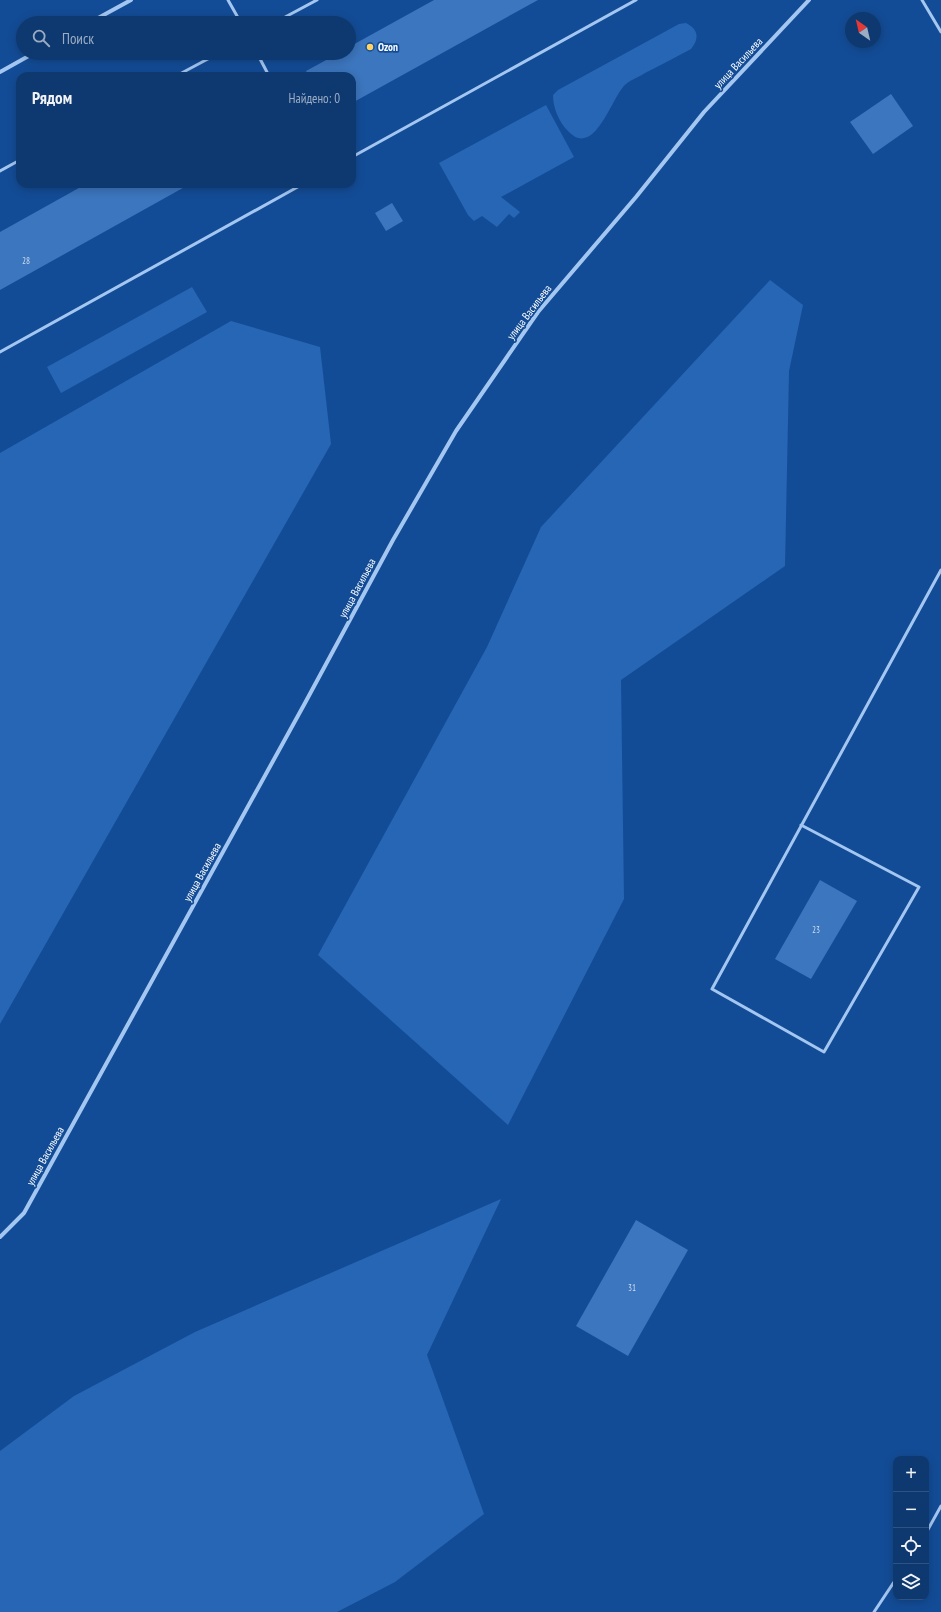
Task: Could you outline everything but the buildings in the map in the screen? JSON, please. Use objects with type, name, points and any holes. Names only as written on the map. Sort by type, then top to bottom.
[{"type":"street","points":[[102,16],[131,0]]},
{"type":"street","name":"улица Васильева","points":[[0,1237],[24,1213],[305,703],[393,540],[456,430],[538,312],[636,197],[704,112],[809,0]]},
{"type":"street","points":[[0,72],[21,60]]},
{"type":"lane","points":[[228,0],[237,16]]},
{"type":"lane","points":[[287,16],[317,0]]},
{"type":"lane","points":[[356,155],[636,0]]},
{"type":"lane","points":[[922,0],[941,32]]},
{"type":"lane","points":[[183,72],[206,60]]},
{"type":"lane","points":[[261,60],[267,72]]},
{"type":"lane","points":[[0,171],[16,162]]},
{"type":"lane","points":[[0,352],[296,188]]},
{"type":"lane","points":[[801,825],[919,887],[824,1052],[712,989],[801,825],[941,570]]},
{"type":"lane","points":[[929,1528],[941,1506]]},
{"type":"lane","points":[[874,1612],[893,1584]]},
{"type":"shaded area","points":[[686,23],[693,28],[697,38],[691,49],[626,84],[595,132],[586,137],[578,138],[568,131],[557,114],[554,105],[553,95],[558,90],[679,24]]},
{"type":"shaded area","points":[[546,105],[574,157],[501,197],[520,212],[514,218],[509,214],[497,227],[482,216],[474,221],[468,215],[439,163]]},
{"type":"shaded area","points":[[770,280],[803,305],[789,371],[785,566],[621,680],[624,899],[508,1125],[318,955],[487,647],[541,527]]},
{"type":"shaded area","points":[[192,287],[207,312],[61,393],[47,367]]},
{"type":"shaded area","points":[[231,321],[320,347],[331,444],[0,1024],[0,453]]},
{"type":"shaded area","points":[[501,1199],[427,1355],[484,1514],[395,1582],[337,1612],[0,1612],[0,1451],[74,1396],[195,1332]]},
{"type":"place","name":"Ozon","points":[[370,47]]}]
